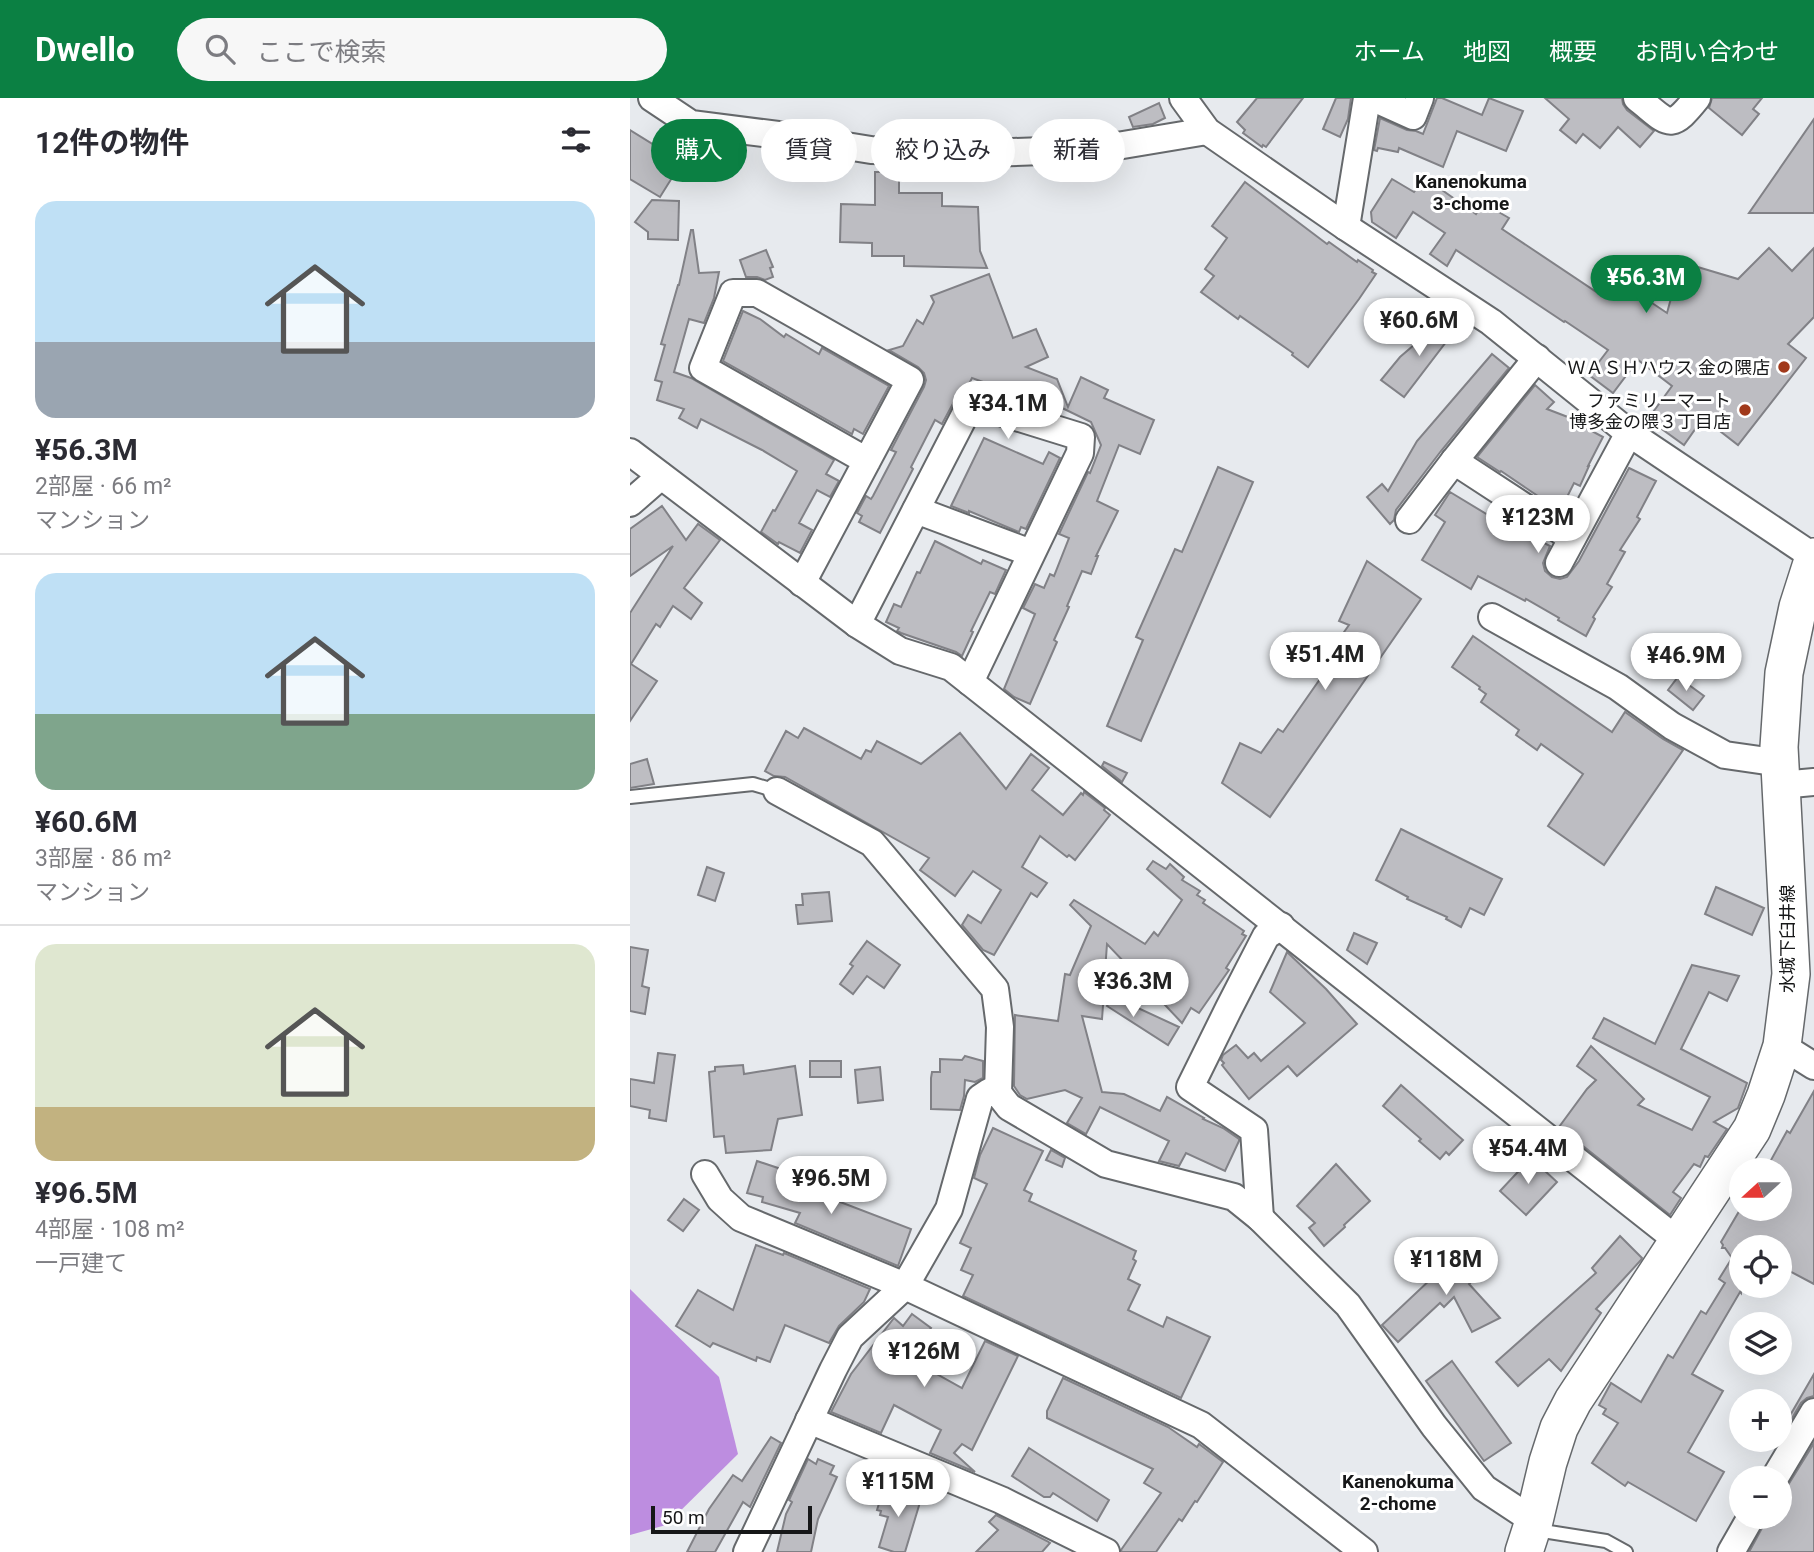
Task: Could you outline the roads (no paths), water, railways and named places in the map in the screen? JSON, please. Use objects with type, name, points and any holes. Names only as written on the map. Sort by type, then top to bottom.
[{"type":"main road","name":"水城下臼井線","points":[[1529,1536],[1548,1462],[1559,1429],[1573,1401],[1752,1129],[1782,1046],[1791,974],[1792,777],[1779,747],[1784,673],[1798,607],[1814,557]]},
{"type":"street","points":[[652,98],[691,124],[871,150],[986,153],[1099,149],[1207,131]]},
{"type":"street","points":[[1183,98],[1207,131],[1491,322],[1629,433],[1814,557]]},
{"type":"street","points":[[1346,227],[1367,98]]},
{"type":"street","points":[[1373,98],[1413,116],[1420,98]]},
{"type":"street","points":[[1637,98],[1666,121],[1675,121],[1683,116],[1697,98]]},
{"type":"street","points":[[802,583],[867,461],[910,380],[757,293],[733,293],[702,368],[867,461]]},
{"type":"street","points":[[1409,520],[1537,358]]},
{"type":"street","points":[[858,624],[971,403],[1081,437],[1080,453],[970,682]]},
{"type":"street","points":[[1559,563],[1629,433]]},
{"type":"street","points":[[630,452],[858,624],[900,651],[951,667],[1677,1240]]},
{"type":"street","points":[[1454,461],[1572,538]]},
{"type":"street","points":[[630,503],[661,476]]},
{"type":"street","points":[[916,510],[1031,553]]},
{"type":"street","points":[[1492,617],[1618,687],[1672,726],[1725,755],[1792,777]]},
{"type":"street","points":[[777,791],[873,843],[995,989],[1000,1027],[998,1093],[1009,1107],[1106,1164],[1234,1197],[1260,1218],[1348,1305],[1434,1426],[1484,1488],[1529,1536]]},
{"type":"street","points":[[1260,1218],[1254,1130],[1191,1087],[1266,936],[1281,926]]},
{"type":"street","points":[[1782,1046],[1814,1066]]},
{"type":"street","points":[[747,1552],[850,1337],[905,1286],[949,1209],[981,1098],[989,1092],[998,1093]]},
{"type":"street","points":[[705,1174],[720,1199],[741,1218],[905,1286],[1201,1425],[1364,1552]]},
{"type":"street","points":[[1782,1466],[1814,1412]]},
{"type":"street","points":[[808,1420],[1001,1500],[1106,1552]]},
{"type":"street","points":[[1731,1552],[1744,1529]]},
{"type":"lane","points":[[630,797],[753,784],[777,791]]},
{"type":"lane","points":[[1529,1536],[1549,1532],[1606,1541],[1626,1552]]},
{"type":"place","name":"ＷＡＳＨハウス 金の隈店","points":[[1784,367]]},
{"type":"place","name":"ファミリーマート 博多金の隈３丁目店","points":[[1745,410]]},
{"type":"district","name":"Kanenokuma 3-chome","points":[[1471,192]]},
{"type":"district","name":"Kanenokuma 2-chome","points":[[1398,1492]]}]
